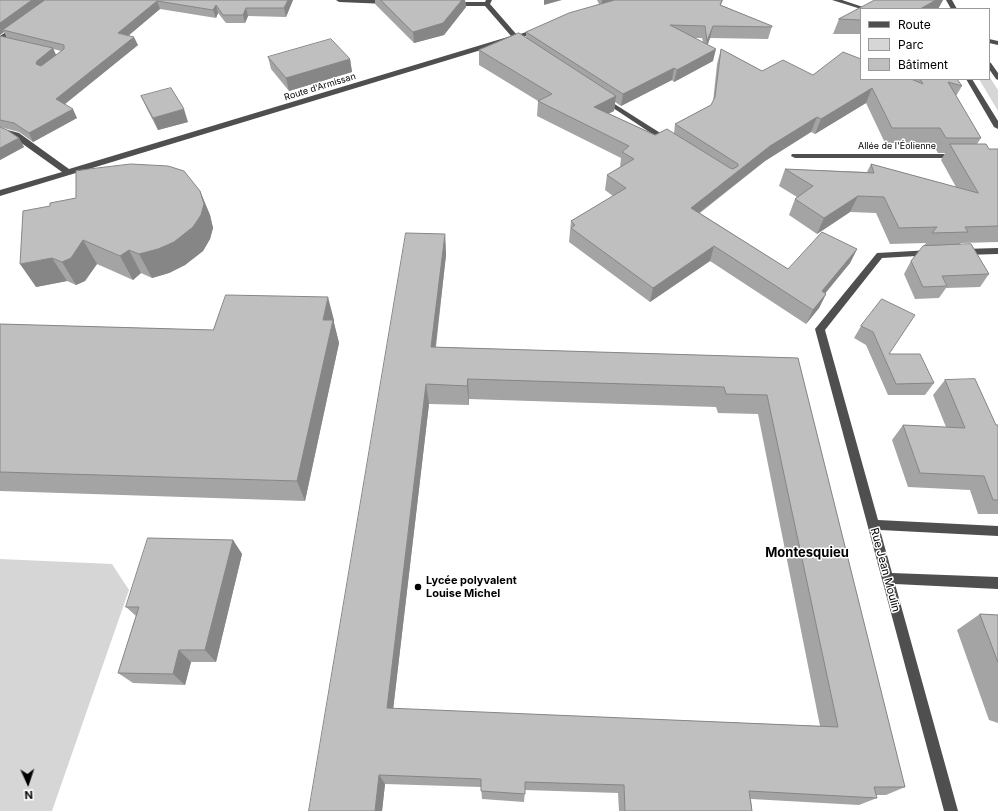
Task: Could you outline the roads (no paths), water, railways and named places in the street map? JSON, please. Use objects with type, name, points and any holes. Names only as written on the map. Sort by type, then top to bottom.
[{"type":"street","points":[[339,0],[397,2]]},
{"type":"street","points":[[835,0],[863,8]]},
{"type":"street","points":[[449,4],[488,2],[524,48]]},
{"type":"street","points":[[2,40],[24,21]]},
{"type":"street","name":"Route d'Armissan","points":[[0,193],[544,28]]},
{"type":"street","points":[[990,66],[998,78]]},
{"type":"street","points":[[970,80],[998,127]]},
{"type":"street","points":[[597,95],[676,146]]},
{"type":"street","points":[[0,130],[16,135],[69,173]]},
{"type":"street","name":"Allée de l'Éolienne","points":[[795,156],[967,156]]},
{"type":"street","name":"Rue Jean Moulin","points":[[951,811],[820,329],[880,255],[998,251]]},
{"type":"street","points":[[873,525],[998,531]]},
{"type":"street","points":[[887,578],[998,584]]},
{"type":"place","name":"Lycée polyvalent Louise Michel","points":[[418,587]]},
{"type":"district","name":"Montesquieu","points":[[807,553]]}]
